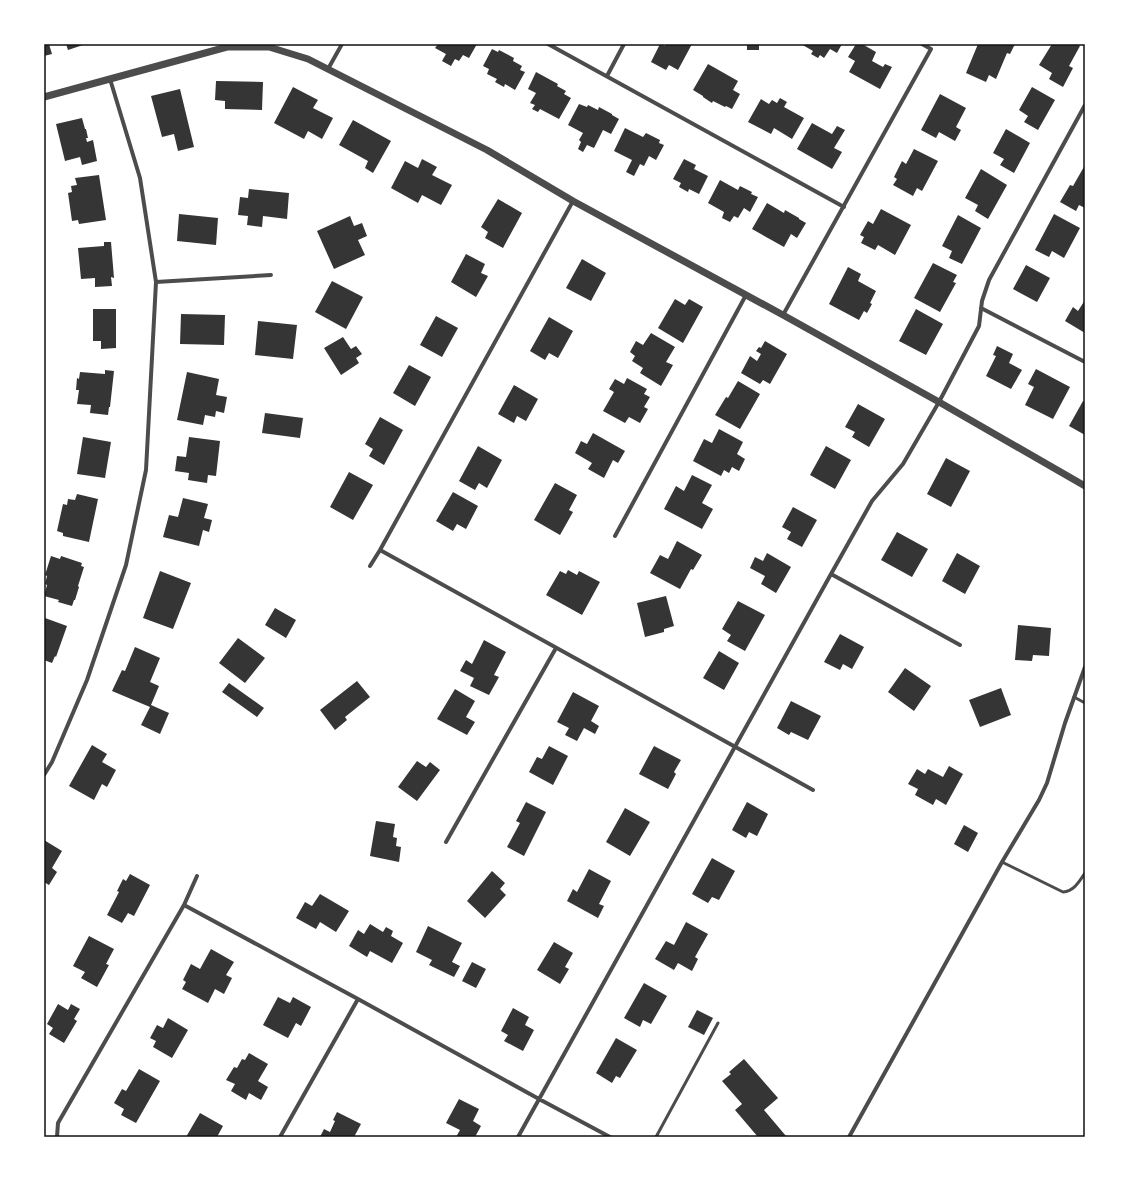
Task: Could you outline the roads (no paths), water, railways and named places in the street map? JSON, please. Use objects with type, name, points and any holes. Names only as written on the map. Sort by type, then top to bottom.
[{"type":"street","points":[[328,69],[342,44]]},
{"type":"street","points":[[548,44],[844,207]]},
{"type":"street","points":[[607,76],[624,44]]},
{"type":"street","points":[[783,315],[931,49],[922,44]]},
{"type":"street","points":[[44,97],[227,47],[269,47],[308,60],[487,150],[573,201],[783,315],[1085,486]]},
{"type":"street","points":[[44,775],[52,762],[87,680],[126,565],[146,470],[156,282],[140,178],[110,78]]},
{"type":"street","points":[[518,1137],[872,501],[903,464],[939,402],[979,326],[989,280],[1085,105]]},
{"type":"street","points":[[370,566],[573,201]]},
{"type":"street","points":[[156,282],[271,275]]},
{"type":"street","points":[[615,536],[746,295]]},
{"type":"street","points":[[982,308],[1085,362]]},
{"type":"street","points":[[380,550],[813,790]]},
{"type":"street","points":[[831,574],[960,645]]},
{"type":"street","points":[[446,842],[556,648]]},
{"type":"street","points":[[849,1137],[1002,862],[1039,800],[1047,783],[1085,667]]},
{"type":"street","points":[[57,1137],[58,1122],[184,905],[197,876]]},
{"type":"street","points":[[184,905],[610,1137]]},
{"type":"street","points":[[280,1137],[358,999]]},
{"type":"lane","points":[[1074,697],[1085,703]]},
{"type":"lane","points":[[1002,862],[1063,892],[1069,891],[1075,887],[1085,873]]},
{"type":"lane","points":[[656,1137],[718,1023]]}]
